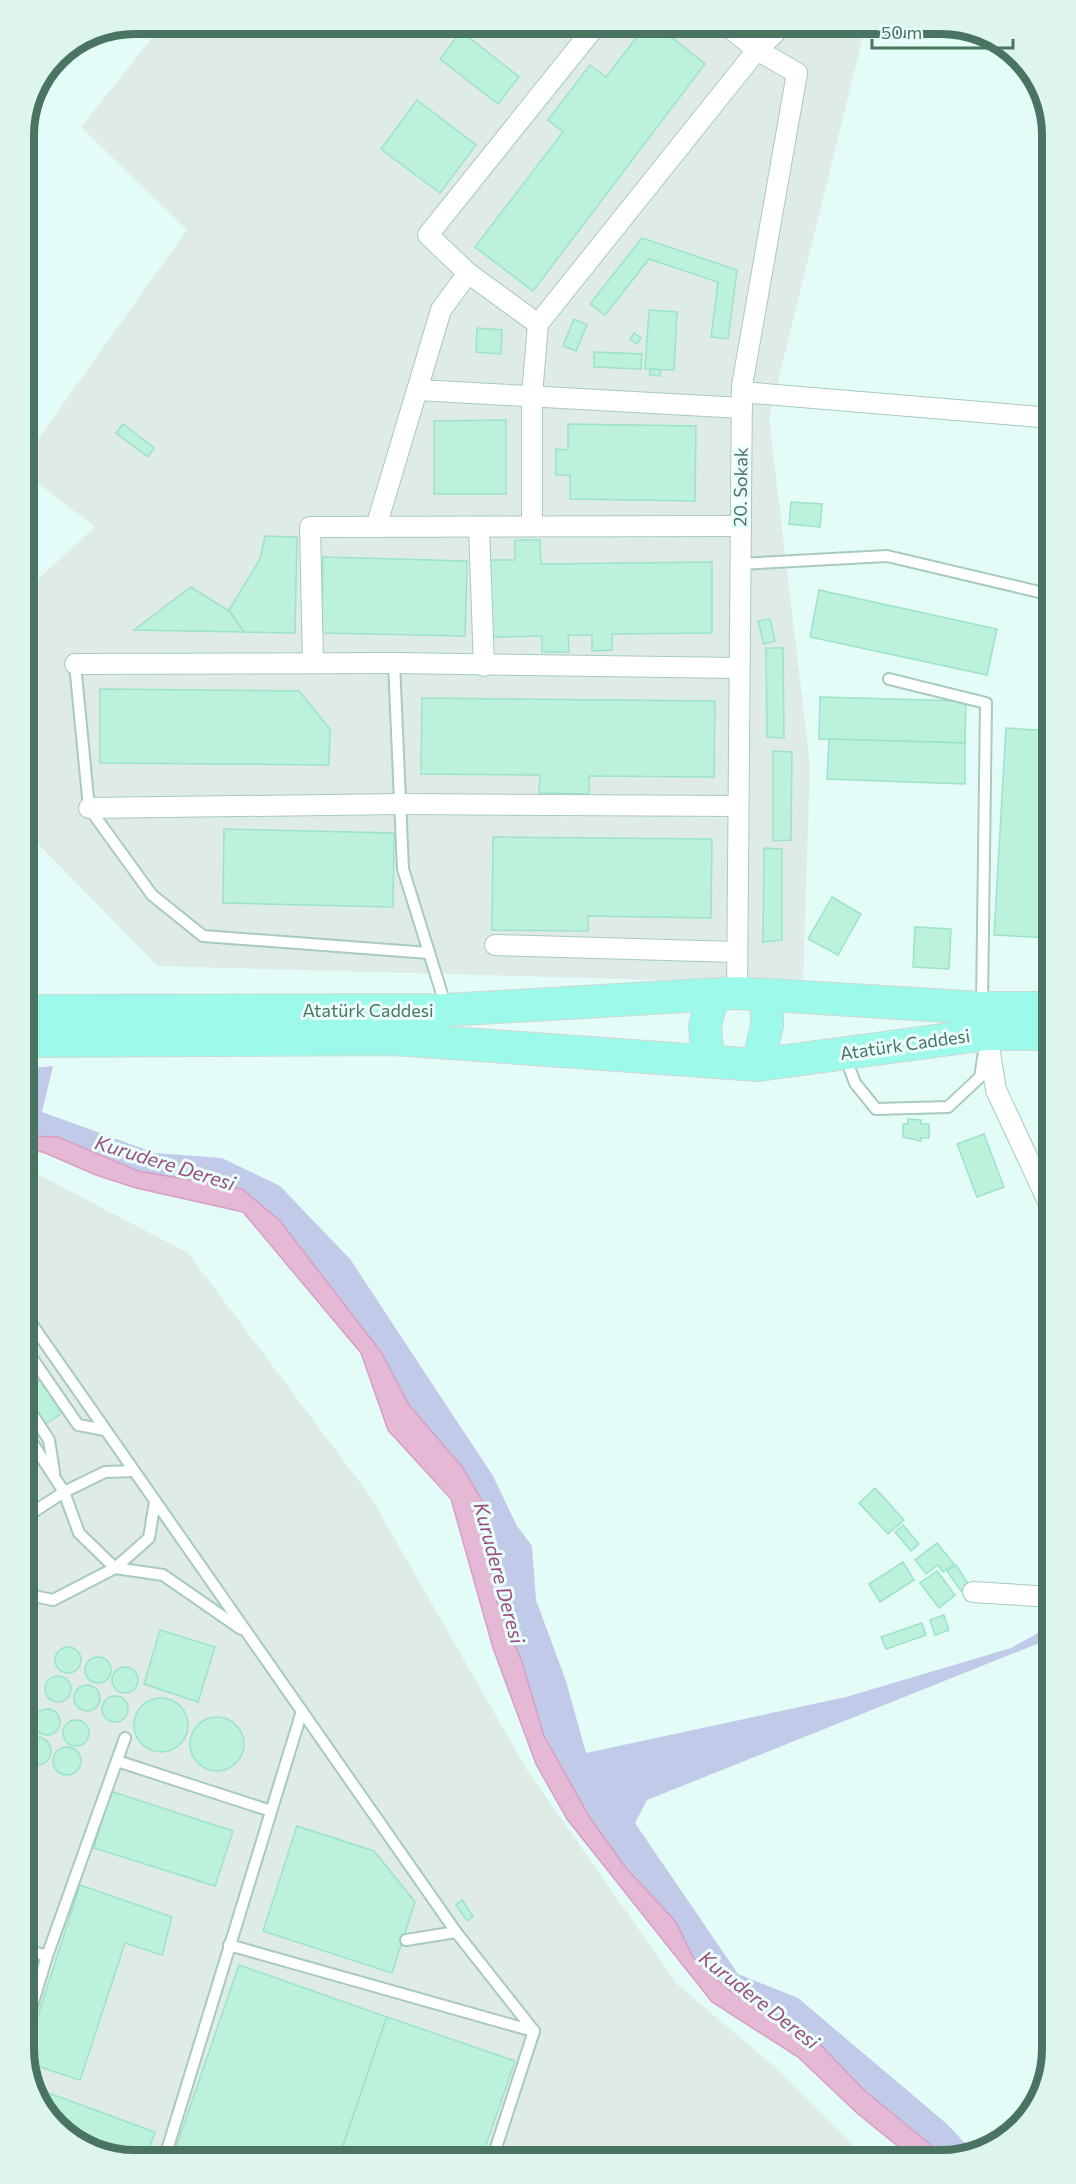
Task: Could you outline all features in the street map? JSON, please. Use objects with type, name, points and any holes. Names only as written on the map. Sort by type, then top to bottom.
[{"type":"main road","name":"Atatürk Caddesi","points":[[35,1011],[447,1010],[724,994],[984,1021],[1042,1032]]},
{"type":"main road","points":[[708,1061],[705,1026],[724,994]]},
{"type":"main road","points":[[758,1065],[767,1025],[767,997]]},
{"type":"main road","name":"Atatürk Caddesi","points":[[35,1041],[395,1039],[758,1065],[844,1053],[1042,1010]]},
{"type":"street","points":[[538,324],[468,273],[428,235],[589,35]]},
{"type":"street","name":"20. Sokak","points":[[724,994],[735,952],[742,400],[797,73],[757,50],[738,35]]},
{"type":"street","points":[[532,526],[532,395],[538,324],[757,50],[773,35]]},
{"type":"street","points":[[376,527],[441,310],[468,273]]},
{"type":"street","points":[[418,390],[742,400],[1042,417]]},
{"type":"street","points":[[479,526],[484,666]]},
{"type":"street","points":[[313,663],[310,527],[741,526]]},
{"type":"street","points":[[75,664],[394,663],[739,668]]},
{"type":"street","points":[[89,808],[400,804],[737,806]]},
{"type":"street","points":[[495,945],[735,952]]},
{"type":"street","points":[[984,1021],[996,1090],[1042,1189]]},
{"type":"street","points":[[973,1592],[1042,1596]]},
{"type":"lane","points":[[740,564],[887,556],[1042,593]]},
{"type":"lane","points":[[394,663],[403,869],[447,1010]]},
{"type":"lane","points":[[75,664],[89,808],[152,895],[203,936],[429,953]]},
{"type":"lane","points":[[844,1053],[855,1083],[876,1109],[948,1107],[980,1077],[984,1021],[986,703],[889,679]]},
{"type":"lane","points":[[34,1329],[456,1932],[534,2031]]},
{"type":"lane","points":[[34,1361],[78,1425],[105,1430]]},
{"type":"lane","points":[[34,1418],[49,1440],[55,1478]]},
{"type":"lane","points":[[34,1446],[64,1492],[79,1533],[115,1568],[163,1575],[249,1635]]},
{"type":"lane","points":[[34,1511],[64,1492],[105,1472],[134,1471]]},
{"type":"lane","points":[[34,1596],[53,1600],[115,1568],[149,1538],[155,1501]]},
{"type":"lane","points":[[167,2149],[302,1711]]},
{"type":"lane","points":[[34,1999],[47,1956],[125,1738]]},
{"type":"lane","points":[[117,1761],[271,1811]]},
{"type":"lane","points":[[406,1940],[456,1932]]},
{"type":"lane","points":[[229,1945],[534,2031]]},
{"type":"lane","points":[[34,1952],[47,1956]]},
{"type":"lane","points":[[495,2149],[534,2031]]},
{"type":"shaded area","points":[[155,34],[863,35],[769,418],[810,765],[803,984],[158,966],[35,841],[35,582],[95,527],[35,481],[35,444],[187,230],[81,127]]},
{"type":"shaded area","points":[[53,1066],[42,1112],[155,1153],[222,1158],[280,1186],[350,1259],[493,1476],[517,1526],[532,1546],[536,1600],[566,1681],[586,1753],[846,1697],[1011,1648],[1042,1631],[1042,1642],[647,1800],[635,1823],[738,1974],[798,1998],[947,2124],[967,2146],[937,2150],[864,2090],[807,2031],[730,1991],[720,1979],[693,1957],[676,1922],[626,1868],[590,1818],[544,1736],[522,1662],[497,1602],[484,1504],[463,1468],[409,1405],[381,1352],[280,1221],[242,1189],[138,1171],[58,1137],[34,1136],[35,1068]]},
{"type":"shaded area","points":[[34,1136],[58,1137],[138,1171],[242,1189],[280,1221],[381,1352],[409,1405],[463,1468],[484,1504],[497,1602],[522,1662],[544,1736],[590,1818],[626,1868],[676,1922],[693,1957],[730,1991],[807,2031],[864,2090],[937,2150],[903,2150],[858,2114],[798,2057],[712,2002],[567,1819],[536,1764],[493,1648],[451,1499],[388,1430],[361,1353],[243,1212],[136,1188],[96,1175],[43,1152],[34,1151]]},
{"type":"shaded area","points":[[34,1172],[188,1253],[370,1496],[527,1770],[677,1984],[776,2068],[858,2150],[129,2149],[103,2144],[79,2133],[55,2110],[42,2087],[36,2068],[34,2049]]},
{"type":"building","points":[[458,34],[465,34],[519,77],[498,104],[440,59]]},
{"type":"building","points":[[639,35],[668,35],[705,64],[533,291],[475,247],[563,132],[548,120],[590,65],[606,77]]},
{"type":"building","points":[[417,100],[476,145],[440,193],[381,149]]},
{"type":"building","points":[[642,238],[737,270],[728,339],[711,337],[718,282],[649,259],[605,315],[590,304]]},
{"type":"building","points":[[649,310],[677,312],[674,370],[645,369]]},
{"type":"building","points":[[574,319],[587,325],[576,351],[563,346]]},
{"type":"building","points":[[477,328],[502,330],[501,354],[476,352]]},
{"type":"building","points":[[634,333],[641,338],[637,344],[630,339]]},
{"type":"building","points":[[594,352],[642,354],[641,369],[594,367]]},
{"type":"building","points":[[650,369],[661,370],[660,376],[650,375]]},
{"type":"building","points":[[506,420],[506,494],[434,494],[434,421]]},
{"type":"building","points":[[123,424],[154,448],[148,457],[116,433]]},
{"type":"building","points":[[568,424],[696,426],[695,501],[570,499],[570,475],[556,475],[556,449],[568,450]]},
{"type":"building","points":[[791,502],[822,504],[820,527],[789,524]]},
{"type":"building","points":[[265,536],[297,537],[295,633],[244,632],[229,610],[260,559]]},
{"type":"building","points":[[515,540],[540,540],[541,564],[712,562],[712,633],[612,634],[612,650],[592,651],[592,635],[568,635],[569,652],[542,652],[542,636],[491,637],[490,560],[515,560]]},
{"type":"building","points":[[323,557],[467,561],[465,636],[322,633]]},
{"type":"building","points":[[191,587],[229,611],[244,632],[134,630]]},
{"type":"building","points":[[819,590],[997,629],[987,675],[810,637]]},
{"type":"building","points":[[770,619],[775,641],[764,644],[758,621]]},
{"type":"building","points":[[766,648],[783,648],[784,738],[767,737]]},
{"type":"building","points":[[100,689],[299,691],[330,729],[329,765],[100,763]]},
{"type":"building","points":[[820,697],[966,701],[965,743],[819,739]]},
{"type":"building","points":[[422,698],[715,701],[714,777],[589,776],[589,794],[539,793],[540,775],[421,774]]},
{"type":"building","points":[[1006,728],[1042,730],[1042,937],[994,935]]},
{"type":"building","points":[[829,739],[965,743],[965,784],[827,779]]},
{"type":"building","points":[[773,751],[792,752],[791,840],[773,841]]},
{"type":"building","points":[[224,829],[394,833],[393,907],[223,903]]},
{"type":"building","points":[[493,837],[712,839],[711,918],[588,916],[588,931],[492,930]]},
{"type":"building","points":[[764,848],[782,849],[782,940],[763,942]]},
{"type":"building","points":[[832,897],[861,914],[838,955],[808,939]]},
{"type":"building","points":[[915,927],[951,929],[949,969],[913,967]]},
{"type":"building","points":[[908,1119],[921,1120],[921,1124],[929,1124],[929,1138],[921,1138],[921,1141],[903,1137],[903,1124],[908,1124]]},
{"type":"building","points":[[984,1134],[1004,1187],[977,1197],[957,1144]]},
{"type":"building","points":[[40,1380],[62,1413],[46,1424],[34,1406],[34,1384]]},
{"type":"building","points":[[875,1488],[904,1520],[888,1534],[859,1503]]},
{"type":"building","points":[[903,1525],[919,1544],[911,1551],[895,1532]]},
{"type":"building","points":[[937,1543],[954,1564],[943,1572],[938,1565],[926,1574],[915,1560]]},
{"type":"building","points":[[903,1562],[914,1580],[880,1602],[869,1584]]},
{"type":"building","points":[[956,1565],[969,1585],[961,1591],[947,1571]]},
{"type":"building","points":[[937,1571],[955,1595],[939,1608],[920,1583]]},
{"type":"building","points":[[944,1615],[949,1630],[935,1635],[930,1620]]},
{"type":"building","points":[[922,1623],[926,1635],[886,1649],[881,1637]]},
{"type":"building","points":[[160,1630],[215,1647],[198,1702],[144,1684]]},
{"type":"building","points":[[68,1647],[77,1651],[81,1660],[77,1669],[68,1673],[59,1669],[55,1660],[59,1651]]},
{"type":"building","points":[[98,1657],[107,1661],[111,1670],[107,1679],[98,1683],[89,1679],[85,1670],[89,1661]]},
{"type":"building","points":[[125,1667],[134,1671],[138,1680],[134,1689],[125,1693],[116,1689],[112,1680],[116,1671]]},
{"type":"building","points":[[58,1676],[67,1680],[71,1689],[67,1698],[58,1702],[49,1698],[45,1689],[49,1680]]},
{"type":"building","points":[[87,1685],[96,1689],[100,1698],[96,1707],[87,1711],[78,1707],[74,1698],[78,1689]]},
{"type":"building","points":[[115,1696],[124,1700],[128,1709],[124,1718],[115,1722],[106,1718],[102,1709],[106,1700]]},
{"type":"building","points":[[161,1698],[171,1700],[180,1706],[186,1715],[188,1725],[186,1735],[180,1744],[171,1750],[161,1752],[151,1750],[142,1744],[136,1735],[134,1725],[136,1715],[142,1706],[151,1700]]},
{"type":"building","points":[[42,1710],[52,1710],[59,1717],[59,1727],[52,1734],[42,1734],[35,1727],[35,1717]]},
{"type":"building","points":[[217,1717],[227,1719],[236,1725],[242,1734],[244,1744],[242,1754],[236,1763],[227,1769],[217,1771],[207,1769],[198,1763],[192,1754],[190,1744],[192,1734],[198,1725],[207,1719]]},
{"type":"building","points":[[76,1720],[85,1724],[89,1733],[85,1742],[76,1746],[67,1742],[63,1733],[67,1724]]},
{"type":"building","points":[[34,1738],[42,1738],[50,1746],[50,1756],[47,1761],[34,1764]]},
{"type":"building","points":[[67,1747],[77,1751],[81,1761],[77,1771],[67,1775],[57,1771],[53,1761],[57,1751]]},
{"type":"building","points":[[110,1791],[233,1831],[215,1886],[94,1848]]},
{"type":"building","points":[[297,1826],[374,1851],[415,1902],[392,1973],[263,1931]]},
{"type":"building","points":[[80,1885],[172,1917],[162,1955],[125,1943],[80,2080],[36,2066],[34,2028]]},
{"type":"building","points":[[462,1900],[473,1916],[467,1921],[456,1905]]},
{"type":"building","points":[[239,1965],[387,2017],[342,2149],[175,2149]]},
{"type":"building","points":[[387,2017],[515,2061],[485,2149],[342,2149]]},
{"type":"building","points":[[44,2091],[155,2132],[149,2149],[116,2148],[103,2144],[79,2133],[64,2120]]},
{"type":"water label","name":"Kurudere Deresi","points":[[165,1163]]},
{"type":"water label","name":"Kurudere Deresi","points":[[499,1573]]},
{"type":"water label","name":"Kurudere Deresi","points":[[759,2000]]}]
